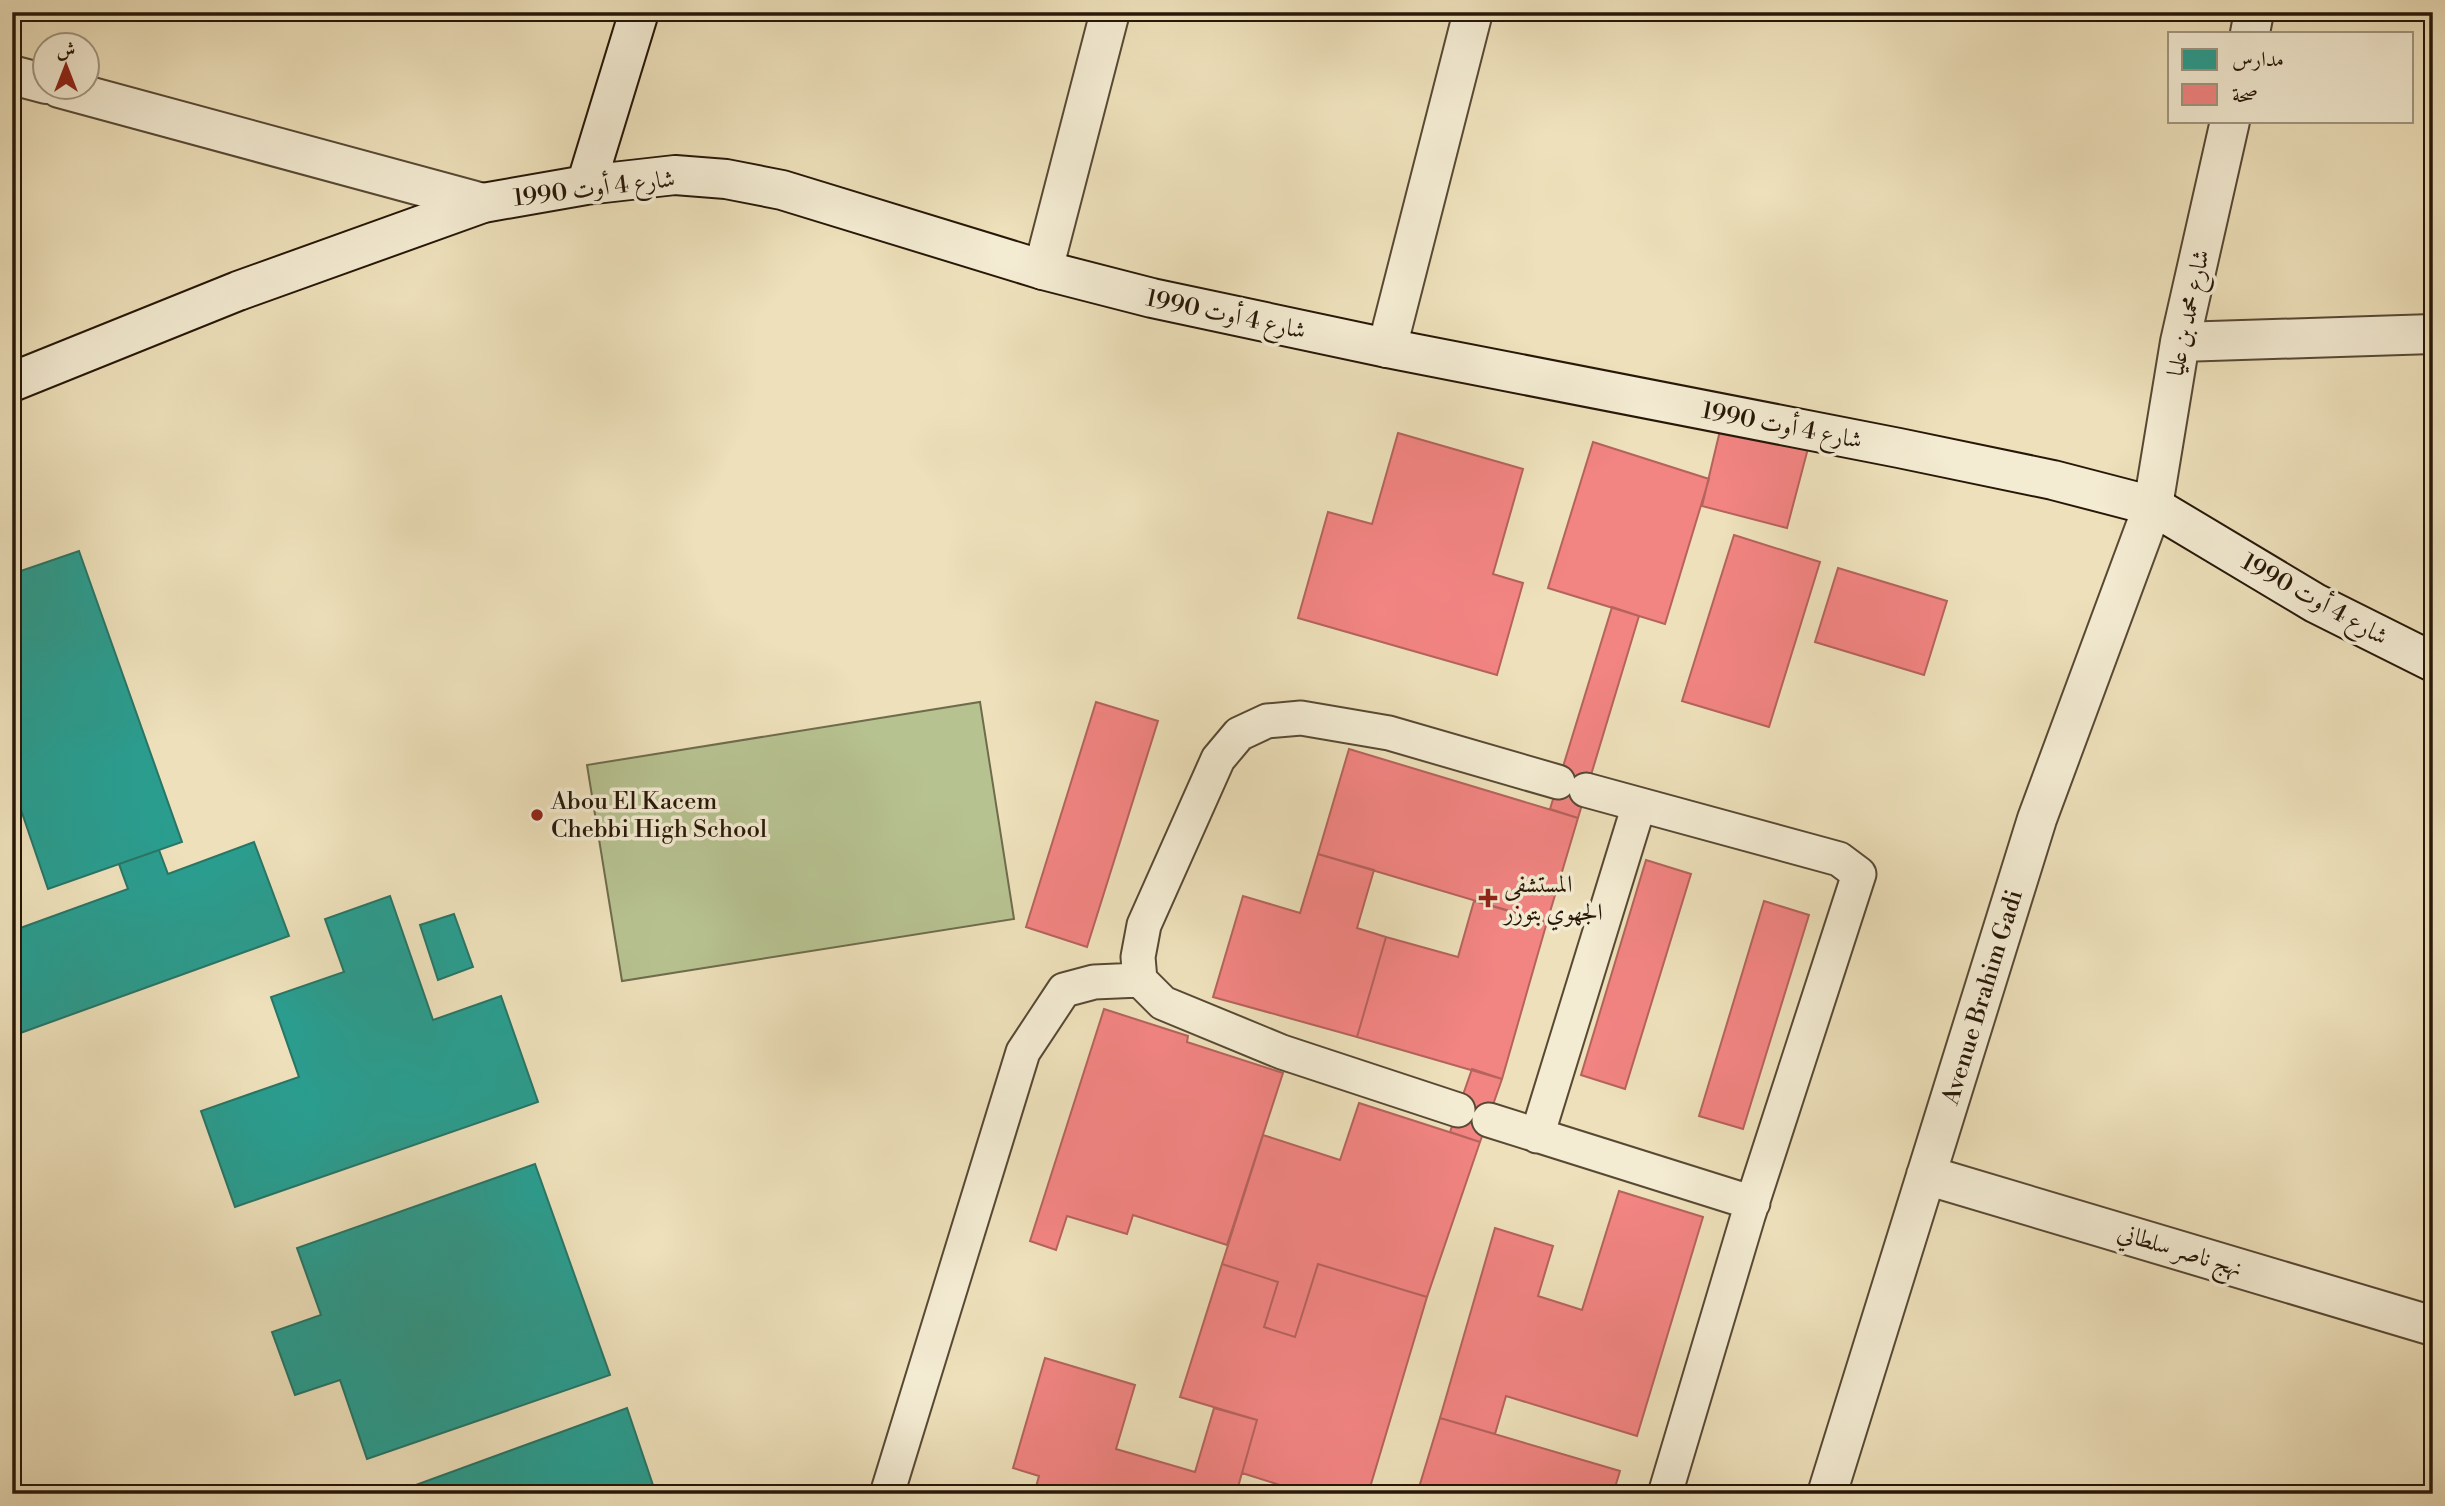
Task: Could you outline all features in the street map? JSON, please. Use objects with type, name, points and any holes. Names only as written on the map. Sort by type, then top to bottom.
[{"type":"street","points":[[586,185],[639,12]]},
{"type":"street","points":[[1043,270],[1110,12]]},
{"type":"street","points":[[1387,348],[1474,12]]},
{"type":"street","points":[[2250,32],[2254,12]]},
{"type":"street","points":[[12,75],[32,80]]},
{"type":"street","points":[[102,100],[483,203]]},
{"type":"street","name":"شارع محمد بن عليا","points":[[2153,506],[2180,342],[2230,122]]},
{"type":"street","name":"شارع 4 أوت 1990","points":[[12,382],[238,291],[483,203],[586,185],[675,175],[726,179],[782,190],[1043,270],[1152,299],[1937,456],[2053,480],[2153,506],[2315,603],[2433,662]]},
{"type":"street","points":[[2180,342],[2433,334]]},
{"type":"street","name":"Avenue Brahim Gadi","points":[[1827,1494],[2037,819],[2153,506]]},
{"type":"street","name":"نهج ناصر سلطاني","points":[[1926,1175],[2433,1326]]},
{"type":"lane","points":[[1665,1494],[1753,1203],[1859,874],[1839,859],[1389,733],[1301,718],[1267,721],[1239,734],[1217,758],[1144,925],[1138,957],[1140,980],[1163,1003],[1282,1052],[1537,1136],[1753,1203]]},
{"type":"lane","points":[[1537,1136],[1639,805]]},
{"type":"lane","points":[[887,1494],[1023,1052],[1064,989],[1094,982],[1140,980]]},
{"type":"green space","points":[[980,702],[1014,919],[622,981],[587,765]]},
{"type":"building: مدارس","points":[[79,551],[182,842],[48,889],[21,810],[12,813],[12,574]]},
{"type":"building: مدارس","points":[[254,842],[289,936],[12,1036],[12,931],[128,889],[119,864],[159,850],[168,874]]},
{"type":"building: مدارس","points":[[390,896],[433,1020],[501,996],[538,1102],[235,1207],[201,1111],[299,1077],[271,997],[344,972],[325,919]]},
{"type":"building: مدارس","points":[[454,914],[473,967],[438,980],[420,925]]},
{"type":"building: مدارس","points":[[535,1164],[610,1375],[367,1459],[340,1380],[295,1395],[272,1332],[321,1315],[297,1248]]},
{"type":"building: مدارس","points":[[627,1408],[656,1494],[400,1494],[399,1491]]},
{"type":"building: صحة","points":[[1723,418],[1811,437],[1787,528],[1702,506]]},
{"type":"building: صحة","points":[[1398,433],[1523,469],[1493,574],[1523,583],[1497,675],[1298,618],[1328,512],[1372,524]]},
{"type":"building: صحة","points":[[1593,442],[1709,479],[1665,624],[1548,588]]},
{"type":"building: صحة","points":[[1734,535],[1820,562],[1769,727],[1682,701]]},
{"type":"building: صحة","points":[[1838,568],[1947,601],[1924,675],[1815,642]]},
{"type":"building: صحة","points":[[1612,607],[1639,616],[1578,818],[1550,809]]},
{"type":"building: صحة","points":[[1096,702],[1158,721],[1087,947],[1026,927]]},
{"type":"building: صحة","points":[[1349,749],[1578,818],[1547,922],[1318,854]]},
{"type":"building: صحة","points":[[1318,854],[1374,870],[1357,928],[1386,937],[1357,1037],[1213,997],[1243,896],[1300,913]]},
{"type":"building: صحة","points":[[1646,860],[1691,874],[1625,1089],[1581,1075]]},
{"type":"building: صحة","points":[[1474,901],[1547,922],[1502,1079],[1357,1037],[1386,937],[1458,957]]},
{"type":"building: صحة","points":[[1764,901],[1809,915],[1743,1129],[1699,1116]]},
{"type":"building: صحة","points":[[1104,1009],[1188,1036],[1187,1042],[1283,1073],[1227,1245],[1133,1215],[1127,1234],[1067,1216],[1056,1250],[1030,1241]]},
{"type":"building: صحة","points":[[1472,1069],[1502,1079],[1480,1142],[1450,1132]]},
{"type":"building: صحة","points":[[1359,1103],[1480,1142],[1427,1297],[1318,1264],[1295,1337],[1264,1327],[1278,1282],[1222,1264],[1263,1135],[1340,1160]]},
{"type":"building: صحة","points":[[1619,1191],[1703,1217],[1637,1436],[1506,1396],[1495,1434],[1440,1418],[1495,1228],[1553,1246],[1538,1296],[1582,1310]]},
{"type":"building: صحة","points":[[1222,1264],[1278,1282],[1264,1327],[1295,1337],[1318,1264],[1427,1297],[1368,1494],[1308,1494],[1242,1473],[1257,1420],[1180,1397]]},
{"type":"building: صحة","points":[[1045,1358],[1135,1385],[1116,1449],[1195,1472],[1214,1408],[1257,1420],[1236,1494],[1034,1494],[1039,1476],[1013,1468]]},
{"type":"building: صحة","points":[[1440,1418],[1620,1471],[1613,1494],[1417,1494]]},
{"type":"place","name":"Abou El Kacem Chebbi High School","points":[[537,815]]},
{"type":"place","name":"المستشفى الجهوي بتوزر","points":[[1488,898]]}]
